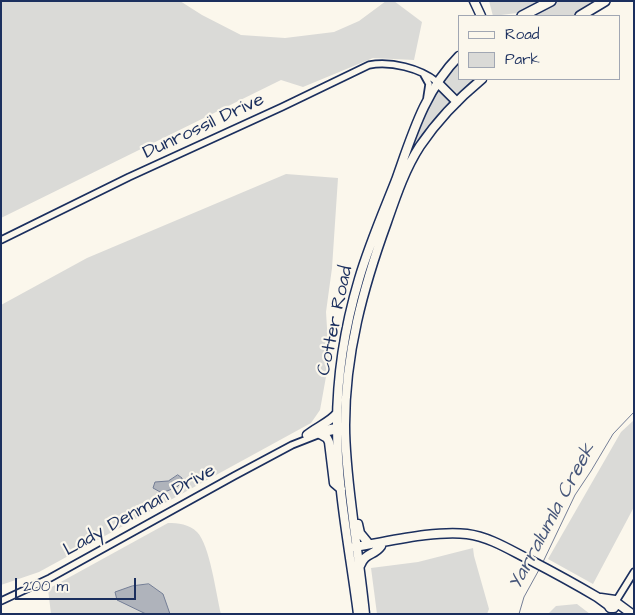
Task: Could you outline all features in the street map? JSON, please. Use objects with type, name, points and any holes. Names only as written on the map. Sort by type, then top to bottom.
[{"type":"highway","points":[[524,15],[551,1]]},
{"type":"highway","points":[[582,15],[604,1]]},
{"type":"main road","points":[[474,1],[481,15]]},
{"type":"main road","points":[[480,1],[486,15]]},
{"type":"main road","name":"Cotter Road","points":[[358,614],[349,486],[341,428],[337,413],[344,345],[356,292],[375,234],[424,106],[438,82],[458,57]]},
{"type":"main road","name":"Cotter Road","points":[[365,614],[359,569],[353,550],[341,489],[341,428],[351,351],[362,300],[370,270],[408,168],[427,137],[457,102],[481,80]]},
{"type":"main road","points":[[438,82],[457,102]]},
{"type":"main road","points":[[307,435],[319,425],[335,417],[337,413]]},
{"type":"main road","points":[[320,434],[329,442],[334,483],[341,489]]},
{"type":"main road","points":[[349,486],[354,495],[360,533],[369,544]]},
{"type":"main road","points":[[353,550],[429,536],[466,534],[495,542],[632,614]]},
{"type":"main road","points":[[353,550],[369,544],[384,544]]},
{"type":"main road","points":[[359,569],[364,558],[379,550],[384,544]]},
{"type":"main road","points":[[613,604],[625,614]]},
{"type":"street","name":"Dunrossil Drive","points":[[1,240],[129,177],[282,107],[363,67],[374,64],[390,64],[422,73],[438,82]]},
{"type":"street","points":[[422,73],[427,79],[429,87],[424,106]]},
{"type":"street","name":"Lady Denman Drive","points":[[1,601],[50,578],[307,435],[324,428],[341,428]]},
{"type":"street","name":"Lady Denman Drive","points":[[292,445],[341,428]]},
{"type":"street","points":[[613,604],[634,572]]},
{"type":"green space","points":[[1,1],[180,1],[202,15],[241,35],[285,38],[334,32],[359,21],[386,1],[394,1],[422,22],[414,60],[373,58],[303,87],[281,80],[1,218]]},
{"type":"green space","points":[[489,1],[540,1],[517,13],[493,15]]},
{"type":"green space","points":[[558,1],[599,1],[576,15],[532,15]]},
{"type":"green space","points":[[458,62],[458,80],[476,80],[459,95],[443,80]]},
{"type":"green space","points":[[438,89],[453,102],[401,177],[415,135]]},
{"type":"green space","points":[[286,174],[338,178],[332,268],[326,312],[329,360],[320,410],[311,423],[39,572],[1,585],[1,305],[87,258]]},
{"type":"green space","points":[[634,420],[634,507],[593,584],[548,559],[621,432]]},
{"type":"green space","points":[[168,523],[190,527],[202,538],[212,570],[221,614],[51,614],[48,589]]},
{"type":"green space","points":[[473,548],[489,609],[487,614],[377,614],[371,568],[418,562]]},
{"type":"green space","points":[[577,604],[590,614],[548,614],[556,606]]},
{"type":"shaded area","points":[[178,475],[182,478],[182,482],[177,487],[162,493],[153,488],[155,482],[168,481]]},
{"type":"shaded area","points":[[149,584],[163,594],[170,614],[146,614],[117,600],[115,592],[132,586]]},
{"type":"waterway","name":"Yarralumla Creek","points":[[543,562],[575,495],[613,434],[634,412]]},
{"type":"waterway","name":"Yarralumla Creek","points":[[519,614],[524,597],[540,568]]}]
